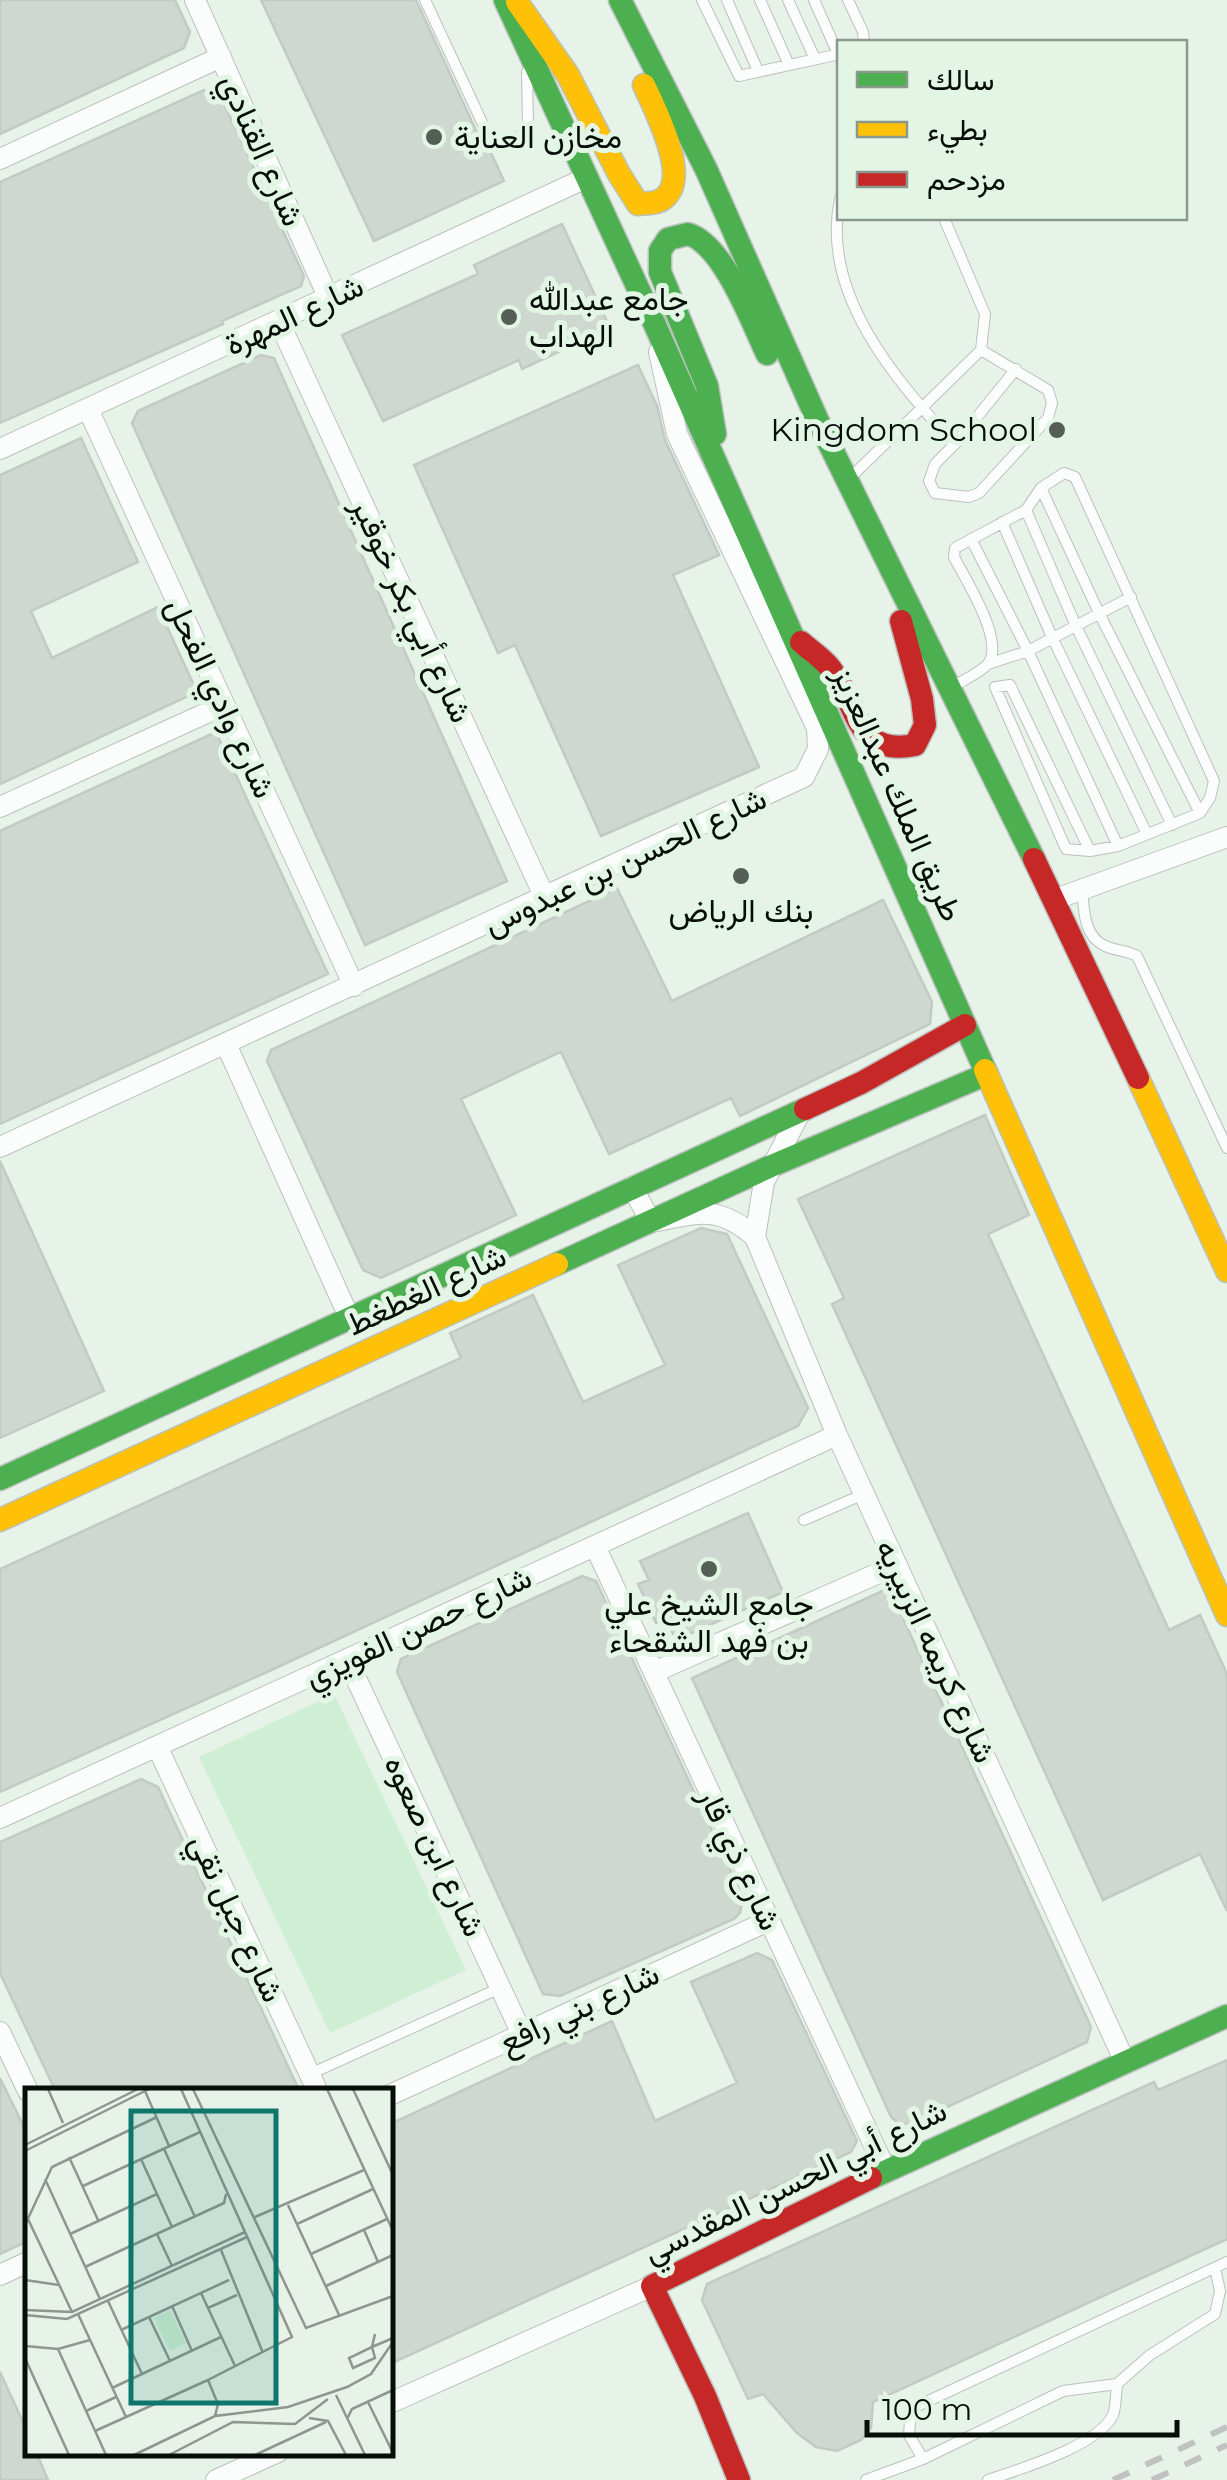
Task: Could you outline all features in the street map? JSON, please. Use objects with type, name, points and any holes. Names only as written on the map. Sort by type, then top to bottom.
[{"type":"main road","name":"طريق الملك عبدالعزيز","points":[[505,0],[655,325],[1227,1615]]},
{"type":"main road","points":[[516,0],[558,58],[594,120],[629,194],[638,204],[652,206],[666,200],[676,182],[616,0]]},
{"type":"main road","points":[[616,0],[706,169],[817,419],[1054,900],[1227,1271]]},
{"type":"main road","points":[[716,462],[715,420],[703,376],[659,267],[660,247],[666,238],[680,232],[705,242],[736,291],[782,382],[817,419]]},
{"type":"main road","points":[[791,634],[830,668],[856,719],[878,746],[898,751],[915,745],[925,724],[922,699],[902,630],[893,573]]},
{"type":"main road","name":"شارع الغطغط","points":[[0,1479],[861,1083],[965,1025]]},
{"type":"main road","name":"شارع الغطغط","points":[[0,1520],[769,1167],[987,1074]]},
{"type":"main road","points":[[861,1083],[882,1093],[886,1107],[880,1120]]},
{"type":"main road","name":"شارع أبي الحسن المقدسي","points":[[652,2286],[886,2170],[1227,2016]]},
{"type":"main road","points":[[652,2286],[712,2410],[739,2480]]},
{"type":"street","name":"شارع القنادي","points":[[195,0],[329,299]]},
{"type":"street","points":[[0,159],[221,58]]},
{"type":"street","name":"شارع المهرة","points":[[0,450],[586,178]]},
{"type":"street","name":"شارع أبي بكر خوقير","points":[[279,322],[545,898]]},
{"type":"street","name":"شارع الحسن بن عبدوس","points":[[0,1147],[804,777],[818,750],[817,728],[677,434],[664,385],[655,325]]},
{"type":"street","name":"شارع وادي الفحل","points":[[88,410],[354,986]]},
{"type":"street","points":[[0,807],[224,704]]},
{"type":"street","points":[[1054,900],[1227,837]]},
{"type":"street","points":[[226,1044],[349,1317]]},
{"type":"street","points":[[632,1186],[650,1222],[707,1212],[726,1216],[755,1236],[759,1198],[769,1167],[802,1108]]},
{"type":"street","name":"شارع كريمه الزبيريه","points":[[755,1236],[836,1436],[1125,2062]]},
{"type":"street","name":"شارع حصن الفويزي","points":[[0,1818],[836,1436]]},
{"type":"street","name":"شارع ذي قار","points":[[596,1546],[886,2170]]},
{"type":"street","points":[[654,1672],[897,1565]]},
{"type":"street","name":"شارع ابن صعوه","points":[[348,1659],[522,2034]]},
{"type":"street","name":"شارع جبل نقي","points":[[157,1746],[314,2082]]},
{"type":"street","name":"شارع بني رافع","points":[[392,2094],[768,1921]]},
{"type":"street","points":[[0,2032],[27,2088]]},
{"type":"street","points":[[0,2275],[25,2263]]},
{"type":"street","name":"شارع أبي الحسن المقدسي","points":[[392,2402],[652,2286]]},
{"type":"street","points":[[216,2480],[271,2455]]},
{"type":"lane","points":[[424,0],[487,132],[503,144],[516,142],[528,125],[526,50]]},
{"type":"lane","points":[[702,0],[736,74],[743,76],[837,54]]},
{"type":"lane","points":[[727,0],[758,71]]},
{"type":"lane","points":[[760,0],[789,65]]},
{"type":"lane","points":[[788,0],[815,59]]},
{"type":"lane","points":[[814,0],[837,50]]},
{"type":"lane","points":[[848,0],[864,40]]},
{"type":"lane","points":[[839,220],[846,285],[871,341],[921,408],[955,444]]},
{"type":"lane","points":[[848,480],[981,350],[985,314],[945,220]]},
{"type":"lane","points":[[981,350],[1016,369],[1048,390],[1052,403],[1048,418],[979,492],[969,498],[935,493],[929,481],[935,464],[1016,369]]},
{"type":"lane","points":[[988,664],[992,633],[954,557],[955,548],[1026,510],[1042,488],[1064,473],[1074,477],[1214,781],[1210,798],[1200,813],[1118,846],[1090,852],[1066,849],[995,687],[1010,684],[1090,852]]},
{"type":"lane","points":[[1042,488],[1099,613],[1200,813]]},
{"type":"lane","points":[[1026,510],[1075,624],[1172,824]]},
{"type":"lane","points":[[1002,522],[1146,834]]},
{"type":"lane","points":[[971,540],[1028,651],[1118,846]]},
{"type":"lane","points":[[949,690],[988,664],[1028,651],[1130,597]]},
{"type":"lane","points":[[1082,888],[1086,926],[1110,949],[1123,949],[1137,956],[1227,1148]]},
{"type":"lane","points":[[804,1520],[864,1494]]},
{"type":"lane","points":[[314,2082],[501,1988]]},
{"type":"lane","points":[[924,2459],[909,2435],[912,2409],[1227,2262]]},
{"type":"lane","points":[[866,2480],[924,2459],[1063,2392],[1117,2384],[1150,2355],[1215,2314],[1220,2291],[1215,2268]]},
{"type":"lane","points":[[988,2480],[1027,2467],[1097,2434],[1113,2414],[1117,2384]]},
{"type":"green space","points":[[334,1694],[466,1970],[330,2033],[199,1757]]},
{"type":"building","points":[[0,0],[175,0],[190,32],[184,48],[0,134]]},
{"type":"building","points":[[261,0],[416,0],[479,137],[487,144],[504,181],[374,241]]},
{"type":"building","points":[[204,90],[219,93],[304,276],[301,286],[0,423],[0,182]]},
{"type":"building","name":"جامع عبدالله الهداب","points":[[562,224],[610,328],[522,369],[519,360],[383,421],[342,335],[478,274],[474,265]]},
{"type":"building","points":[[261,355],[274,358],[507,881],[365,945],[132,423],[138,411]]},
{"type":"building","points":[[638,365],[657,406],[665,440],[719,555],[673,575],[759,767],[601,836],[515,645],[498,653],[414,465]]},
{"type":"building","points":[[81,438],[138,562],[31,611],[52,658],[158,607],[197,692],[0,784],[0,475]]},
{"type":"building","points":[[216,732],[328,974],[0,1124],[0,831]]},
{"type":"building","points":[[617,888],[672,1001],[883,900],[932,1002],[930,1024],[740,1116],[731,1098],[609,1154],[561,1052],[556,1054],[461,1099],[516,1215],[381,1278],[363,1270],[267,1061],[271,1050]]},
{"type":"building","points":[[985,1115],[1029,1215],[988,1234],[1169,1630],[1200,1615],[1227,1674],[1227,1911],[1200,1854],[1103,1900],[832,1304],[844,1298],[798,1199]]},
{"type":"building","points":[[0,1161],[104,1391],[0,1438]]},
{"type":"building","points":[[701,1228],[727,1234],[808,1408],[798,1426],[0,1792],[0,1569],[461,1358],[450,1333],[533,1295],[583,1402],[665,1365],[618,1265]]},
{"type":"building","name":"جامع الشيخ علي بن فهد الشقحاء","points":[[748,1513],[783,1592],[676,1640],[666,1618],[656,1623],[638,1584],[649,1580],[640,1561]]},
{"type":"building","points":[[582,1576],[596,1581],[743,1897],[740,1913],[734,1919],[560,1996],[543,1994],[397,1672],[401,1659]]},
{"type":"building","points":[[889,1588],[1091,2027],[1087,2042],[911,2124],[898,2123],[891,2117],[692,1678]]},
{"type":"building","points":[[141,1779],[158,1787],[298,2088],[54,2088],[0,1973],[0,1842]]},
{"type":"building","points":[[757,1953],[772,1960],[857,2141],[851,2152],[392,2363],[392,2123],[612,2021],[655,2121],[737,2083],[691,1982]]},
{"type":"building","points":[[1227,2060],[1227,2239],[873,2402],[871,2428],[861,2440],[837,2451],[816,2447],[797,2433],[763,2394],[748,2399],[702,2300],[707,2284],[1154,2082],[1158,2090]]},
{"type":"building","points":[[0,2078],[25,2129],[25,2242],[0,2254]]},
{"type":"building","points":[[0,2372],[25,2426],[25,2455],[37,2455],[48,2480],[0,2480]]},
{"type":"railway","points":[[1113,2480],[1227,2427]]},
{"type":"railway","points":[[1152,2480],[1227,2445]]},
{"type":"traffic: fast","points":[[505,0],[655,325],[985,1070]]},
{"type":"traffic: fast","points":[[620,0],[706,169],[817,419],[1034,859]]},
{"type":"traffic: fast","points":[[715,434],[707,386],[660,272],[660,251],[668,239],[688,234],[713,252],[735,286],[767,354]]},
{"type":"traffic: fast","points":[[557,1264],[769,1167],[987,1074]]},
{"type":"traffic: fast","points":[[0,1479],[805,1109]]},
{"type":"traffic: fast","points":[[871,2178],[1227,2016]]},
{"type":"traffic: slow","points":[[517,2],[568,75],[638,204],[665,197],[673,184],[674,171],[667,140],[644,85]]},
{"type":"traffic: slow","points":[[985,1070],[1227,1615]]},
{"type":"traffic: slow","points":[[1138,1078],[1227,1271]]},
{"type":"traffic: slow","points":[[0,1520],[557,1264]]},
{"type":"traffic: jam","points":[[801,642],[831,669],[869,736],[895,747],[915,745],[925,725],[901,621]]},
{"type":"traffic: jam","points":[[1034,859],[1138,1078]]},
{"type":"traffic: jam","points":[[805,1109],[861,1083],[965,1025]]},
{"type":"traffic: jam","points":[[739,2480],[705,2396],[652,2286],[871,2178]]},
{"type":"place","name":"مخازن العناية","points":[[434,137]]},
{"type":"place","name":"جامع عبدالله الهداب","points":[[509,317]]},
{"type":"place","name":"Kingdom School","points":[[1057,430]]},
{"type":"place","name":"بنك الرياض","points":[[741,876]]},
{"type":"place","name":"جامع الشيخ علي بن فهد الشقحاء","points":[[709,1569]]}]
